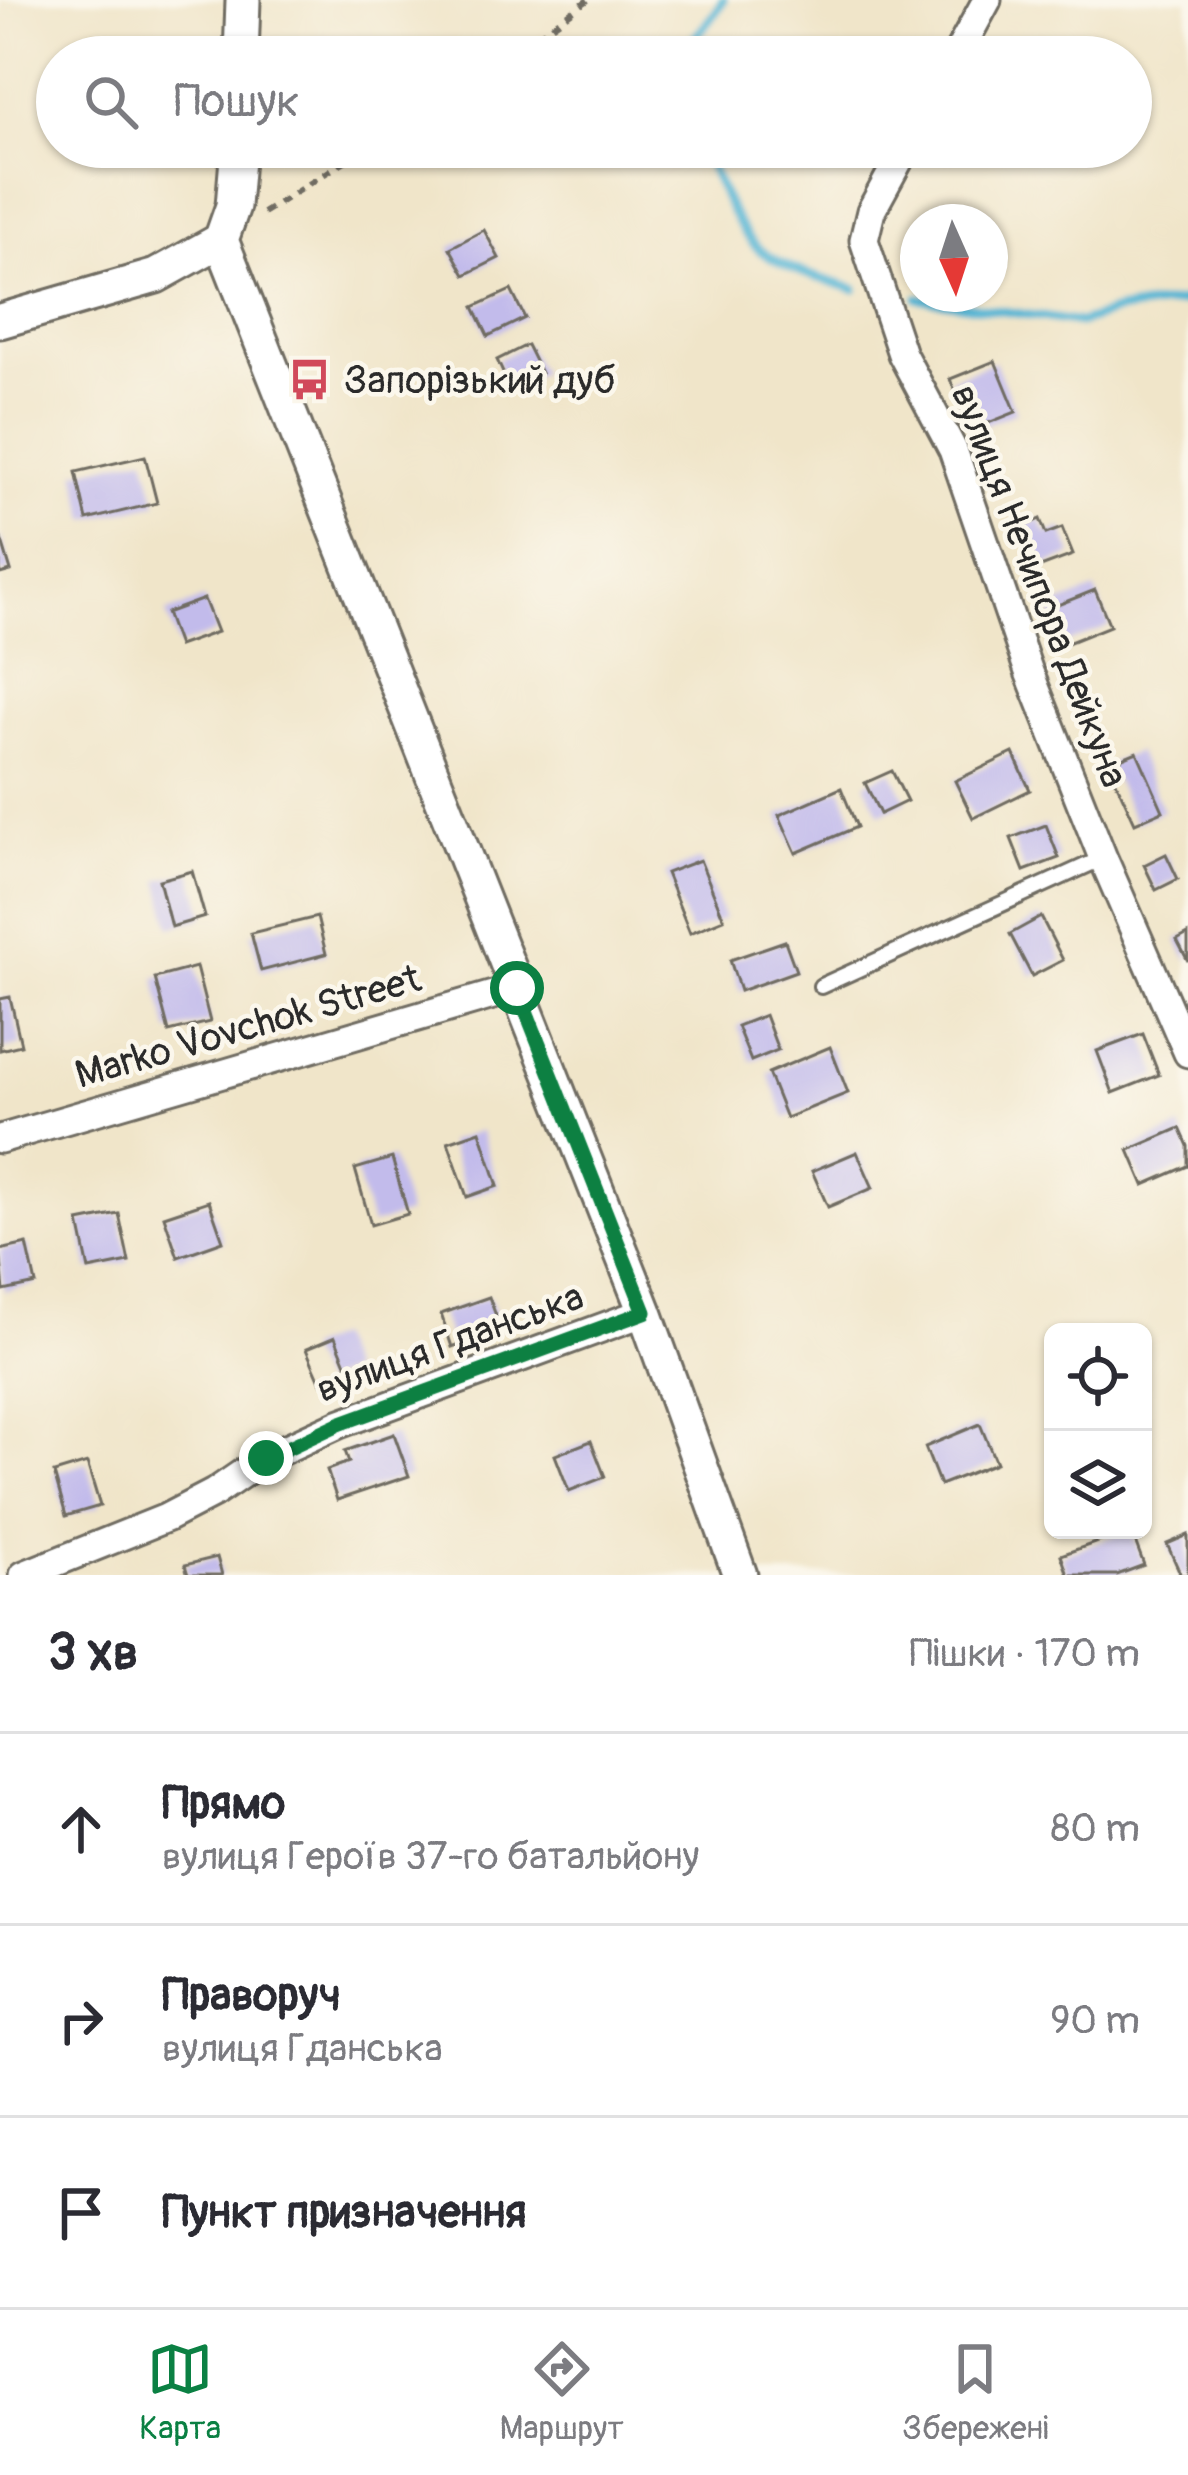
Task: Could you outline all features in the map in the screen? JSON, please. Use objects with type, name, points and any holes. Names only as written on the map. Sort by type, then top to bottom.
[{"type":"street","points":[[242,36],[243,0]]},
{"type":"street","points":[[967,36],[987,0]]},
{"type":"street","points":[[236,168],[233,206],[221,240],[645,1312],[740,1575]]},
{"type":"street","name":"вулиця Нечипора Дейкуна","points":[[895,168],[871,211],[864,240],[902,354],[953,450],[1029,672],[1188,1053]]},
{"type":"street","points":[[0,321],[156,276],[221,240]]},
{"type":"street","name":"Marko Vovchok Street","points":[[0,1139],[517,988]]},
{"type":"street","name":"вулиця Гданська","points":[[24,1575],[166,1518],[266,1458],[339,1424],[645,1312]]},
{"type":"lane","points":[[821,986],[1103,858]]},
{"type":"path","points":[[537,36],[588,0]]},
{"type":"path","points":[[221,240],[334,168]]},
{"type":"building","points":[[484,230],[499,258],[465,275],[450,248]]},
{"type":"building","points":[[511,290],[525,318],[488,336],[474,307]]},
{"type":"building","points":[[527,345],[541,373],[510,388],[497,360]]},
{"type":"building","points":[[995,361],[1016,412],[971,430],[950,379]]},
{"type":"building","points":[[145,456],[157,503],[87,520],[76,472]]},
{"type":"building","points":[[1040,519],[1046,534],[1062,528],[1073,555],[1038,568],[1022,527]]},
{"type":"building","points":[[0,535],[11,571],[0,574]]},
{"type":"building","points":[[1095,590],[1110,626],[1065,644],[1050,608]]},
{"type":"building","points":[[204,599],[217,632],[178,646],[166,613]]},
{"type":"building","points":[[1137,752],[1163,811],[1135,823],[1108,764]]},
{"type":"building","points":[[1013,753],[1030,790],[973,818],[955,781]]},
{"type":"building","points":[[892,771],[907,801],[880,814],[865,783]]},
{"type":"building","points":[[841,788],[857,827],[796,853],[779,815]]},
{"type":"building","points":[[1046,825],[1059,858],[1024,871],[1011,838]]},
{"type":"building","points":[[1166,854],[1178,879],[1156,890],[1144,865]]},
{"type":"building","points":[[700,860],[724,919],[690,933],[666,873]]},
{"type":"building","points":[[192,871],[205,917],[171,927],[159,880]]},
{"type":"building","points":[[317,917],[326,954],[261,971],[251,933]]},
{"type":"building","points":[[1041,917],[1063,960],[1032,976],[1010,934]]},
{"type":"building","points":[[1188,934],[1188,961],[1177,940]]},
{"type":"building","points":[[785,941],[796,971],[740,991],[730,960]]},
{"type":"building","points":[[196,967],[210,1022],[169,1032],[155,978]]},
{"type":"building","points":[[10,997],[21,1045],[0,1050],[0,999]]},
{"type":"building","points":[[765,1015],[778,1050],[751,1061],[737,1026]]},
{"type":"building","points":[[1143,1034],[1159,1075],[1113,1093],[1097,1051]]},
{"type":"building","points":[[830,1047],[848,1093],[786,1118],[768,1073]]},
{"type":"building","points":[[1180,1128],[1188,1146],[1188,1166],[1144,1185],[1129,1150]]},
{"type":"building","points":[[480,1131],[498,1186],[467,1197],[448,1142]]},
{"type":"building","points":[[857,1152],[873,1188],[828,1207],[812,1171]]},
{"type":"building","points":[[392,1158],[408,1214],[371,1225],[355,1169]]},
{"type":"building","points":[[209,1201],[223,1241],[178,1257],[164,1216]]},
{"type":"building","points":[[119,1214],[129,1262],[89,1270],[79,1222]]},
{"type":"building","points":[[27,1244],[36,1284],[4,1291],[0,1250]]},
{"type":"building","points":[[489,1297],[501,1329],[452,1347],[441,1314]]},
{"type":"building","points":[[335,1337],[349,1371],[321,1383],[306,1349]]},
{"type":"building","points":[[980,1424],[996,1463],[940,1485],[925,1447]]},
{"type":"building","points":[[394,1434],[409,1476],[337,1500],[327,1470],[349,1462],[345,1451]]},
{"type":"building","points":[[591,1441],[605,1477],[569,1491],[555,1455]]},
{"type":"building","points":[[87,1463],[100,1506],[66,1516],[54,1473]]},
{"type":"building","points":[[1188,1535],[1188,1575],[1181,1575],[1167,1544]]},
{"type":"building","points":[[1106,1539],[1134,1539],[1144,1565],[1117,1575],[1068,1575],[1061,1555]]},
{"type":"building","points":[[217,1557],[222,1575],[188,1575],[185,1565]]},
{"type":"waterway","points":[[696,36],[723,0]]},
{"type":"waterway","points":[[712,168],[728,205],[755,246],[786,266],[855,289]]},
{"type":"waterway","points":[[1008,312],[1080,323],[1116,311],[1188,301]]},
{"type":"place","name":"Запорізький дуб","points":[[310,380]]},
{"type":"route","points":[[266,1458],[339,1424],[645,1312],[517,988]]}]
